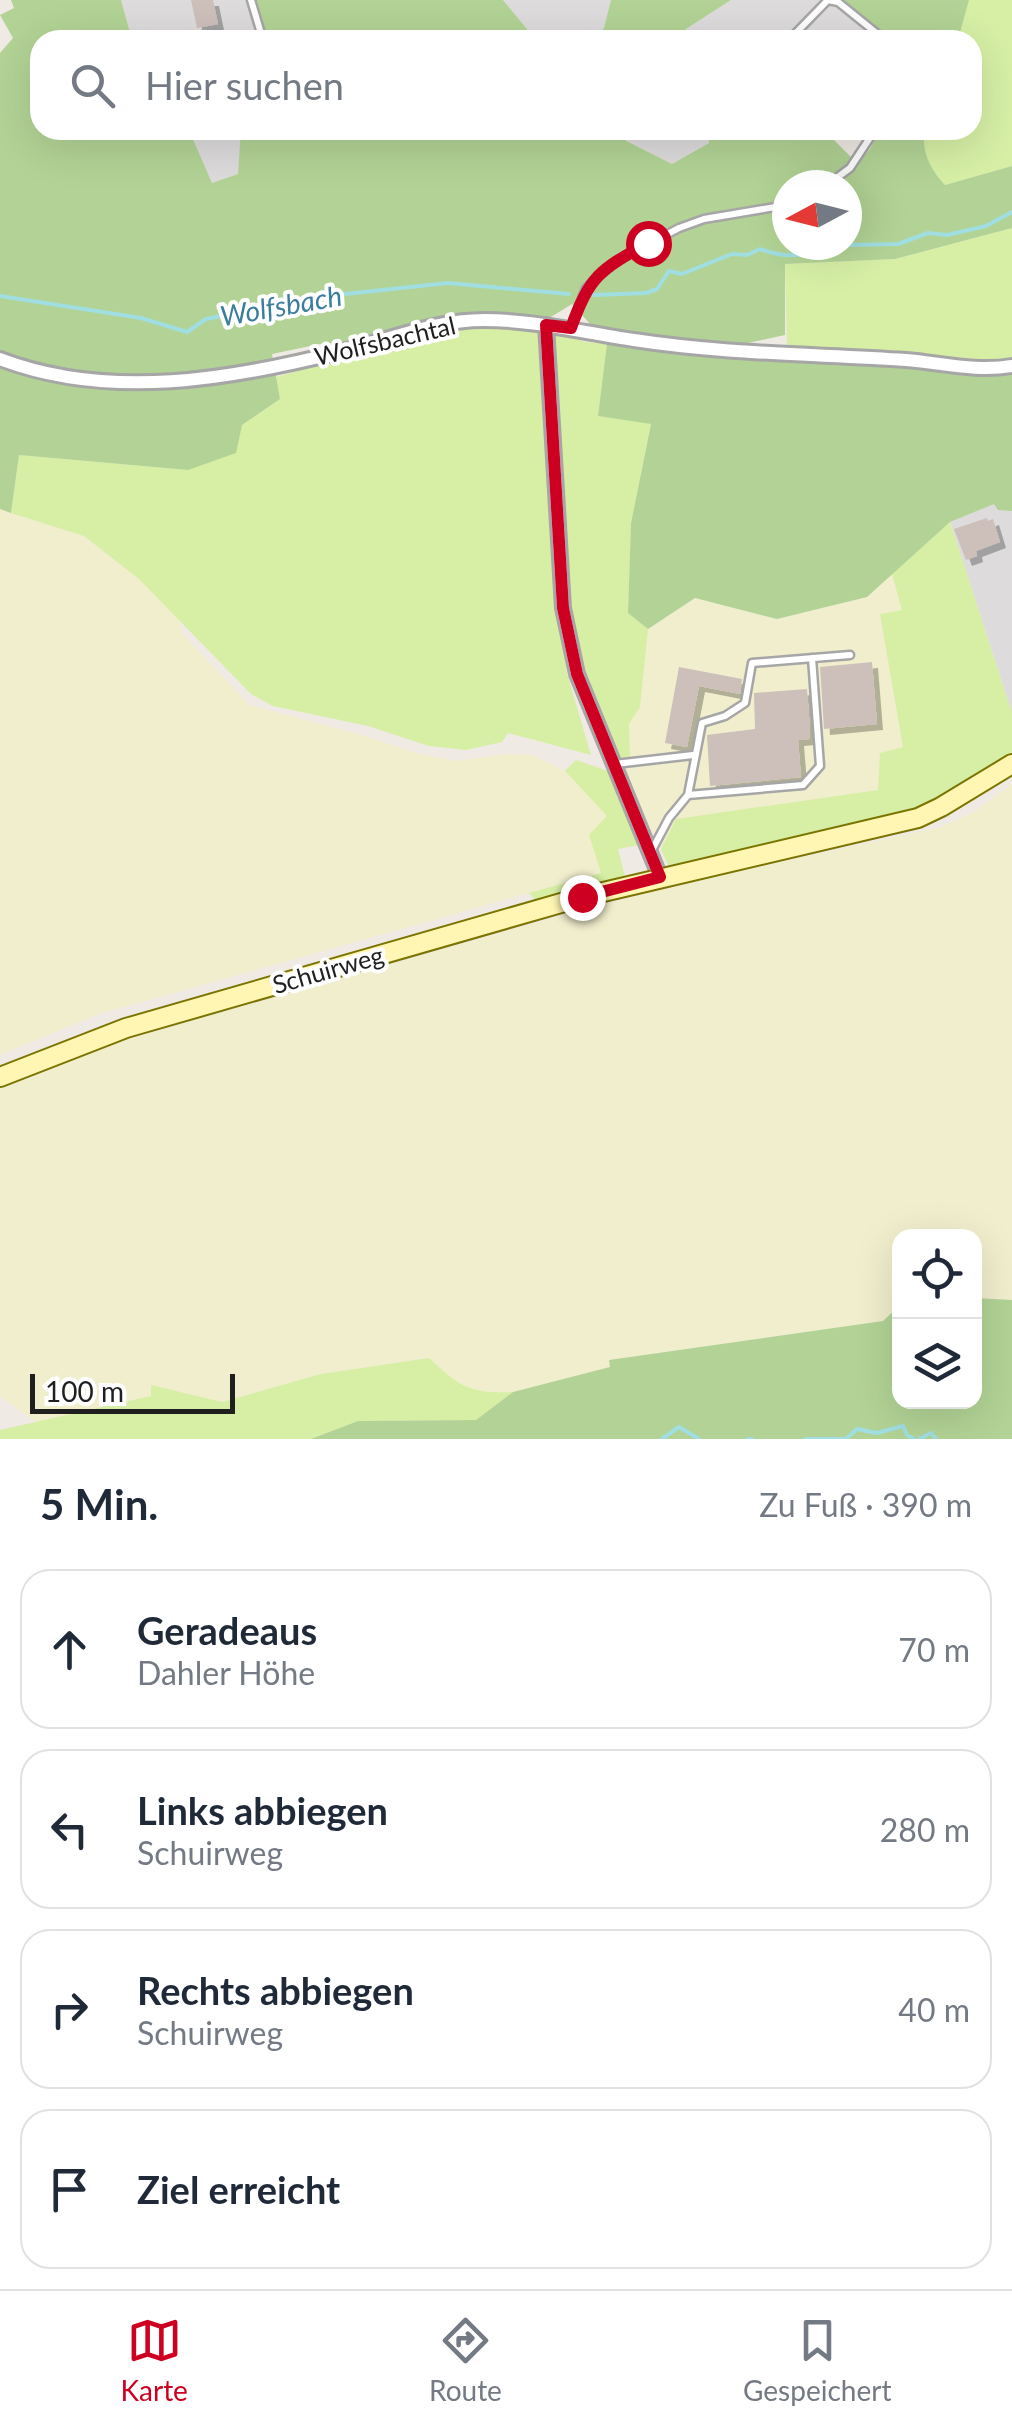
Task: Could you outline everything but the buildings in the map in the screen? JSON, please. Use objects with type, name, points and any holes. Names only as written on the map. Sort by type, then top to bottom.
[{"type":"main road","name":"Schuirweg","points":[[0,1077],[126,1028],[660,877],[918,818],[942,808],[1012,764]]},
{"type":"street","name":"Wolfsbachtal","points":[[0,360],[74,380],[191,380],[234,376],[441,324],[483,320],[778,355],[910,360],[970,368],[1012,366]]},
{"type":"street","points":[[546,325],[563,608],[577,674],[660,877]]},
{"type":"lane","points":[[251,0],[260,30]]},
{"type":"lane","points":[[799,30],[828,0],[838,2],[872,30]]},
{"type":"lane","points":[[847,170],[868,140]]},
{"type":"lane","points":[[571,328],[586,288],[596,276],[632,252],[704,220],[772,208]]},
{"type":"lane","points":[[651,853],[669,818],[688,795],[702,722],[725,716],[745,703],[752,663],[850,655]]},
{"type":"lane","points":[[688,795],[803,785],[820,766],[812,658]]},
{"type":"lane","points":[[612,765],[693,756]]},
{"type":"shaded area","points":[[121,0],[254,0],[262,30],[129,30]]},
{"type":"shaded area","points":[[503,0],[611,0],[602,30],[528,30]]},
{"type":"shaded area","points":[[731,0],[826,0],[865,30],[686,30]]},
{"type":"shaded area","points":[[193,140],[284,140],[238,174],[212,184]]},
{"type":"shaded area","points":[[626,140],[709,140],[672,164]]},
{"type":"shaded area","points":[[1012,370],[1012,713],[950,522],[995,503]]},
{"type":"shaded area","points":[[0,509],[83,536],[139,579],[179,619],[182,633],[249,705],[416,753],[457,761],[506,754],[532,755],[565,771],[608,816],[601,873],[99,1014],[0,1055]]},
{"type":"shaded area","points":[[892,574],[902,610],[880,615],[903,747],[879,790],[677,819],[661,849],[625,776],[630,760],[629,724],[640,707],[648,629],[695,598],[777,619],[867,597]]},
{"type":"shaded area","points":[[1012,784],[1012,1300],[982,1298],[982,1229],[892,1229],[892,1313],[883,1321],[610,1360],[611,1367],[513,1392],[482,1393],[457,1385],[428,1358],[321,1374],[222,1402],[152,1386],[152,1396],[36,1422],[0,1396],[0,1088],[106,1045],[577,911],[683,883],[941,827],[974,812]]},
{"type":"green space","points":[[11,0],[121,0],[129,30],[30,30],[30,140],[193,140],[212,183],[238,174],[240,140],[625,140],[672,164],[709,140],[834,140],[857,163],[875,140],[924,140],[928,159],[945,185],[1012,166],[1012,228],[895,259],[785,264],[785,335],[734,346],[629,336],[592,326],[572,304],[546,320],[488,314],[442,319],[346,345],[325,343],[272,354],[280,399],[242,425],[236,453],[188,470],[19,455],[11,513],[0,509],[0,53],[13,38],[0,15],[14,8]]},
{"type":"green space","points":[[256,0],[503,0],[528,30],[263,30]]},
{"type":"green space","points":[[611,0],[731,0],[686,30],[604,28]]},
{"type":"green space","points":[[837,0],[969,0],[961,30],[875,30]]},
{"type":"green space","points":[[969,0],[1012,0],[1012,166],[945,185],[928,160],[924,140],[982,140],[982,30],[961,30]]},
{"type":"green space","points":[[1012,228],[1012,361],[787,350],[785,264],[895,259]]},
{"type":"green space","points":[[478,325],[538,331],[544,340],[558,607],[567,673],[591,755],[508,733],[502,742],[466,750],[429,746],[368,726],[273,706],[251,694],[139,579],[84,536],[11,513],[19,455],[188,470],[280,399],[276,377],[454,327]]},
{"type":"green space","points":[[560,331],[584,342],[607,343],[598,416],[651,423],[631,523],[628,613],[648,629],[640,707],[629,724],[630,760],[619,759],[611,751],[580,669],[567,607],[553,335]]},
{"type":"green space","points":[[607,343],[800,360],[1012,370],[1012,511],[998,510],[994,504],[950,522],[867,597],[777,619],[695,598],[648,629],[628,613],[631,523],[651,424],[598,416]]},
{"type":"green space","points":[[950,522],[1012,713],[1012,754],[935,801],[900,814],[669,867],[661,849],[676,819],[878,790],[880,753],[903,747],[880,614],[902,610],[892,574]]},
{"type":"green space","points":[[576,760],[608,771],[639,845],[618,849],[625,877],[537,902],[529,893],[601,873],[589,835],[607,816],[565,771]]},
{"type":"green space","points":[[982,1298],[1012,1300],[1012,1439],[311,1439],[358,1421],[476,1420],[513,1392],[610,1367],[609,1360],[883,1321],[892,1313],[892,1409],[982,1409]]},
{"type":"green space","points":[[429,1358],[466,1387],[513,1392],[476,1420],[358,1421],[311,1439],[0,1439],[0,1430],[151,1396],[151,1385],[222,1402],[321,1374]]},
{"type":"waterway","name":"Wolfsbach","points":[[862,245],[898,244],[928,233],[947,235],[986,226],[1012,212]]},
{"type":"waterway","name":"Wolfsbach","points":[[594,295],[646,293],[657,289],[669,271],[682,274],[732,254],[747,255],[760,249],[772,253]]},
{"type":"waterway","name":"Wolfsbach","points":[[0,296],[141,318],[187,332],[206,319],[317,297],[448,283],[569,294]]},
{"type":"waterway","points":[[805,1439],[846,1439],[857,1429],[877,1433],[903,1426],[914,1439]]},
{"type":"waterway","points":[[662,1439],[679,1427],[699,1439]]},
{"type":"waterway","points":[[919,1439],[931,1433],[936,1439]]},
{"type":"waterway","points":[[747,1439],[752,1439]]},
{"type":"route","points":[[582,897],[660,877],[577,674],[563,608],[546,325],[571,328],[586,288],[596,276],[648,243]]}]
